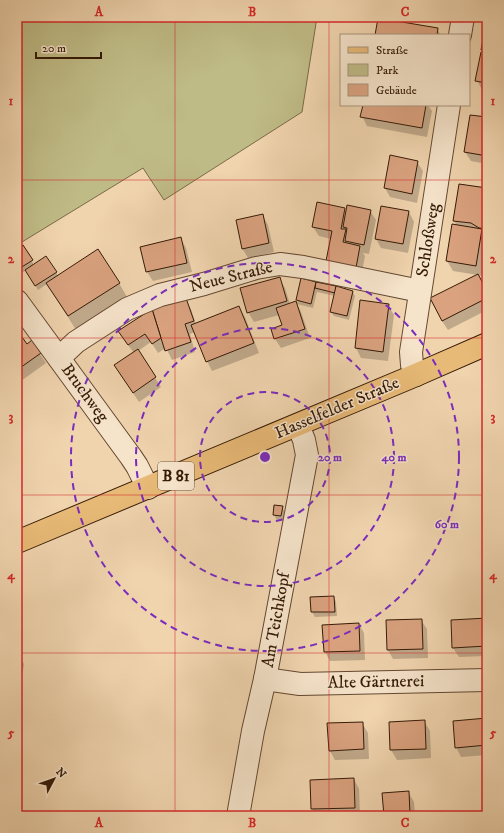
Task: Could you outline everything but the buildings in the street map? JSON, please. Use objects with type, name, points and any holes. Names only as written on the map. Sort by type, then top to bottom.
[{"type":"main road","name":"Hasselfelder Straße","points":[[17,542],[298,425],[487,344]]},
{"type":"street","points":[[460,34],[463,17]]},
{"type":"street","name":"Schloßweg","points":[[416,375],[412,365],[411,352],[449,106]]},
{"type":"street","name":"Neue Straße","points":[[59,358],[76,342],[127,310],[160,295],[204,284],[256,268],[280,264],[303,267],[420,291]]},
{"type":"street","name":"Bruchweg","points":[[17,301],[131,457],[148,488]]},
{"type":"street","name":"Am Teichkopf","points":[[238,816],[307,454],[304,440],[298,425]]},
{"type":"street","name":"Alte Gärtnerei","points":[[265,679],[300,684],[487,680]]},
{"type":"green space","points":[[17,17],[317,17],[302,112],[164,200],[143,168],[17,245]]}]
